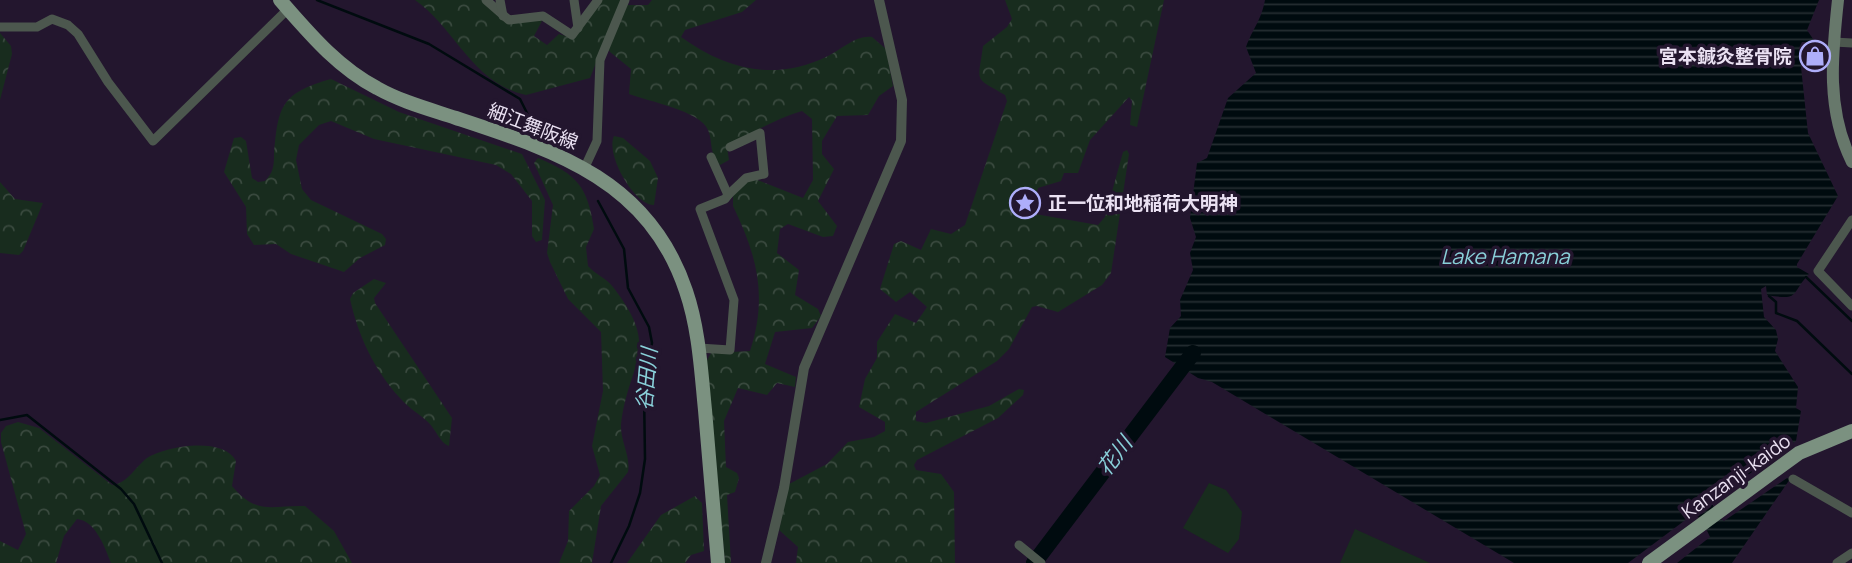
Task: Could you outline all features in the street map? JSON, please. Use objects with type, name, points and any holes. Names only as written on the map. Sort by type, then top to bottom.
[{"type":"main road","points":[[1838,0],[1834,42],[1834,99],[1842,138],[1852,162]]},
{"type":"main road","name":"細江舞阪線","points":[[284,5],[333,58],[378,89],[540,146],[584,167],[629,200],[662,241],[685,289],[699,348],[718,563]]},
{"type":"main road","name":"Kanzanji-kaido","points":[[1649,563],[1799,453],[1852,431]]},
{"type":"street","points":[[486,0],[503,16],[516,20],[543,16],[572,35],[598,0]]},
{"type":"street","points":[[500,0],[503,16]]},
{"type":"street","points":[[574,0],[578,28]]},
{"type":"street","points":[[584,167],[597,141],[600,60],[625,0]]},
{"type":"street","points":[[766,563],[804,369],[892,168],[901,141],[902,100],[879,0]]},
{"type":"street","points":[[0,27],[37,27],[52,19],[68,25],[78,34],[108,82],[153,141],[284,5]]},
{"type":"street","points":[[1834,42],[1852,43]]},
{"type":"street","points":[[699,348],[730,350],[734,300],[700,209],[725,199],[746,178],[764,174],[760,133],[730,147]]},
{"type":"street","points":[[711,157],[728,195]]},
{"type":"street","points":[[1852,219],[1818,271],[1852,306]]},
{"type":"street","points":[[1793,480],[1852,513]]},
{"type":"street","points":[[1019,545],[1041,563]]},
{"type":"street","points":[[1838,563],[1852,553]]},
{"type":"green space","points":[[415,0],[482,0],[501,19],[540,19],[542,21],[534,36],[547,45],[559,34],[572,38],[602,0],[621,0],[590,78],[526,95],[508,89],[492,79]]},
{"type":"green space","points":[[652,0],[756,0],[742,12],[685,30],[681,37],[716,58],[752,69],[789,69],[808,64],[855,40],[872,37],[886,49],[893,86],[879,96],[868,115],[837,116],[822,141],[822,154],[834,169],[818,201],[837,226],[833,236],[823,237],[788,224],[780,229],[777,253],[799,270],[795,295],[818,309],[821,316],[812,328],[775,332],[765,364],[796,377],[795,387],[777,383],[767,395],[738,388],[724,421],[726,467],[737,473],[739,478],[735,492],[727,495],[731,563],[725,563],[706,362],[711,353],[750,351],[759,294],[754,259],[733,206],[733,196],[743,184],[755,179],[803,198],[813,180],[812,119],[802,111],[730,143],[727,147],[729,160],[720,165],[714,157],[710,134],[703,123],[673,107],[629,94],[631,69],[608,48],[627,5],[648,5]]},
{"type":"green space","points":[[1005,0],[1164,0],[1137,127],[1130,125],[1132,101],[1129,97],[1090,140],[1078,173],[1064,173],[1061,181],[1038,188],[1032,208],[1035,214],[1098,225],[1105,217],[1123,152],[1127,150],[1129,154],[1111,273],[1102,285],[1058,312],[1032,307],[1009,349],[997,361],[916,412],[916,421],[926,423],[989,406],[1019,389],[1024,390],[1023,395],[998,418],[917,460],[914,465],[916,470],[941,474],[954,492],[955,563],[796,563],[798,547],[779,530],[789,484],[827,464],[848,442],[874,437],[885,431],[885,422],[859,407],[865,379],[877,358],[877,342],[895,314],[916,323],[927,307],[910,292],[896,302],[880,289],[894,244],[901,241],[921,250],[931,229],[951,234],[965,225],[1007,101],[1005,95],[980,78],[979,73],[983,46],[1007,27],[1012,19]]},
{"type":"green space","points":[[0,33],[11,46],[12,54],[0,100]]},
{"type":"green space","points":[[331,79],[399,112],[522,154],[545,200],[542,240],[536,242],[532,236],[532,201],[511,174],[496,165],[374,139],[331,121],[319,125],[299,145],[296,160],[302,189],[311,200],[382,234],[386,239],[385,245],[360,258],[344,272],[291,254],[276,244],[254,245],[247,234],[246,207],[224,172],[234,138],[241,137],[246,141],[252,178],[258,182],[265,181],[273,169],[278,124],[285,104],[302,90]]},
{"type":"green space","points":[[614,136],[623,138],[650,161],[658,178],[654,205],[638,197],[624,178],[614,155]]},
{"type":"green space","points":[[538,158],[571,176],[584,192],[594,229],[586,247],[588,266],[610,284],[628,308],[639,341],[621,424],[628,472],[601,506],[592,563],[559,563],[568,541],[569,511],[594,486],[600,475],[592,446],[603,391],[601,332],[568,299],[550,262],[547,253],[553,205],[534,163]]},
{"type":"green space","points":[[0,182],[15,199],[43,203],[19,255],[0,253]]},
{"type":"green space","points":[[374,279],[386,283],[374,298],[375,303],[452,418],[449,446],[391,387],[362,339],[350,299],[353,293]]},
{"type":"green space","points":[[18,422],[39,428],[112,485],[122,481],[147,458],[167,450],[194,446],[219,448],[229,453],[236,461],[232,486],[249,502],[265,507],[305,506],[334,531],[352,563],[111,563],[95,530],[77,519],[64,536],[56,563],[0,563],[0,541],[18,550],[26,534],[1,442],[1,433],[6,426]]},
{"type":"green space","points":[[1209,483],[1226,490],[1242,512],[1239,539],[1228,553],[1183,528]]},
{"type":"green space","points":[[695,496],[702,503],[704,551],[691,555],[685,563],[627,563],[661,515]]},
{"type":"green space","points":[[1355,529],[1430,563],[1340,563]]},
{"type":"water","name":"Lake Hamana","points":[[1265,0],[1819,0],[1807,30],[1815,42],[1802,42],[1799,48],[1808,133],[1838,196],[1797,264],[1797,267],[1809,274],[1794,294],[1778,297],[1767,295],[1766,286],[1761,289],[1764,317],[1776,330],[1778,339],[1775,351],[1798,387],[1796,408],[1801,411],[1796,441],[1711,501],[1718,517],[1724,521],[1787,478],[1790,479],[1732,563],[1677,563],[1710,537],[1701,518],[1692,515],[1628,563],[1514,563],[1212,382],[1198,378],[1165,357],[1170,328],[1181,316],[1180,300],[1193,270],[1190,253],[1196,237],[1190,218],[1197,163],[1207,158],[1228,98],[1256,73],[1246,47]]},
{"type":"waterway","name":"谷田川","points":[[317,0],[429,44],[520,99],[534,127],[572,142]]},
{"type":"waterway","name":"谷田川","points":[[598,201],[624,249],[628,288],[649,327],[652,343],[644,391],[645,459],[640,493],[629,526],[611,563]]},
{"type":"waterway","points":[[1806,277],[1852,321]]},
{"type":"waterway","points":[[1769,296],[1776,302],[1776,313],[1797,321],[1852,374]]},
{"type":"waterway","name":"花川","points":[[1034,563],[1193,353]]},
{"type":"waterway","points":[[0,420],[27,415],[121,489],[134,504],[162,563]]},
{"type":"place","name":"宮本鍼灸整骨院","points":[[1815,56]]},
{"type":"place","name":"正一位和地稲荷大明神","points":[[1025,203]]}]
